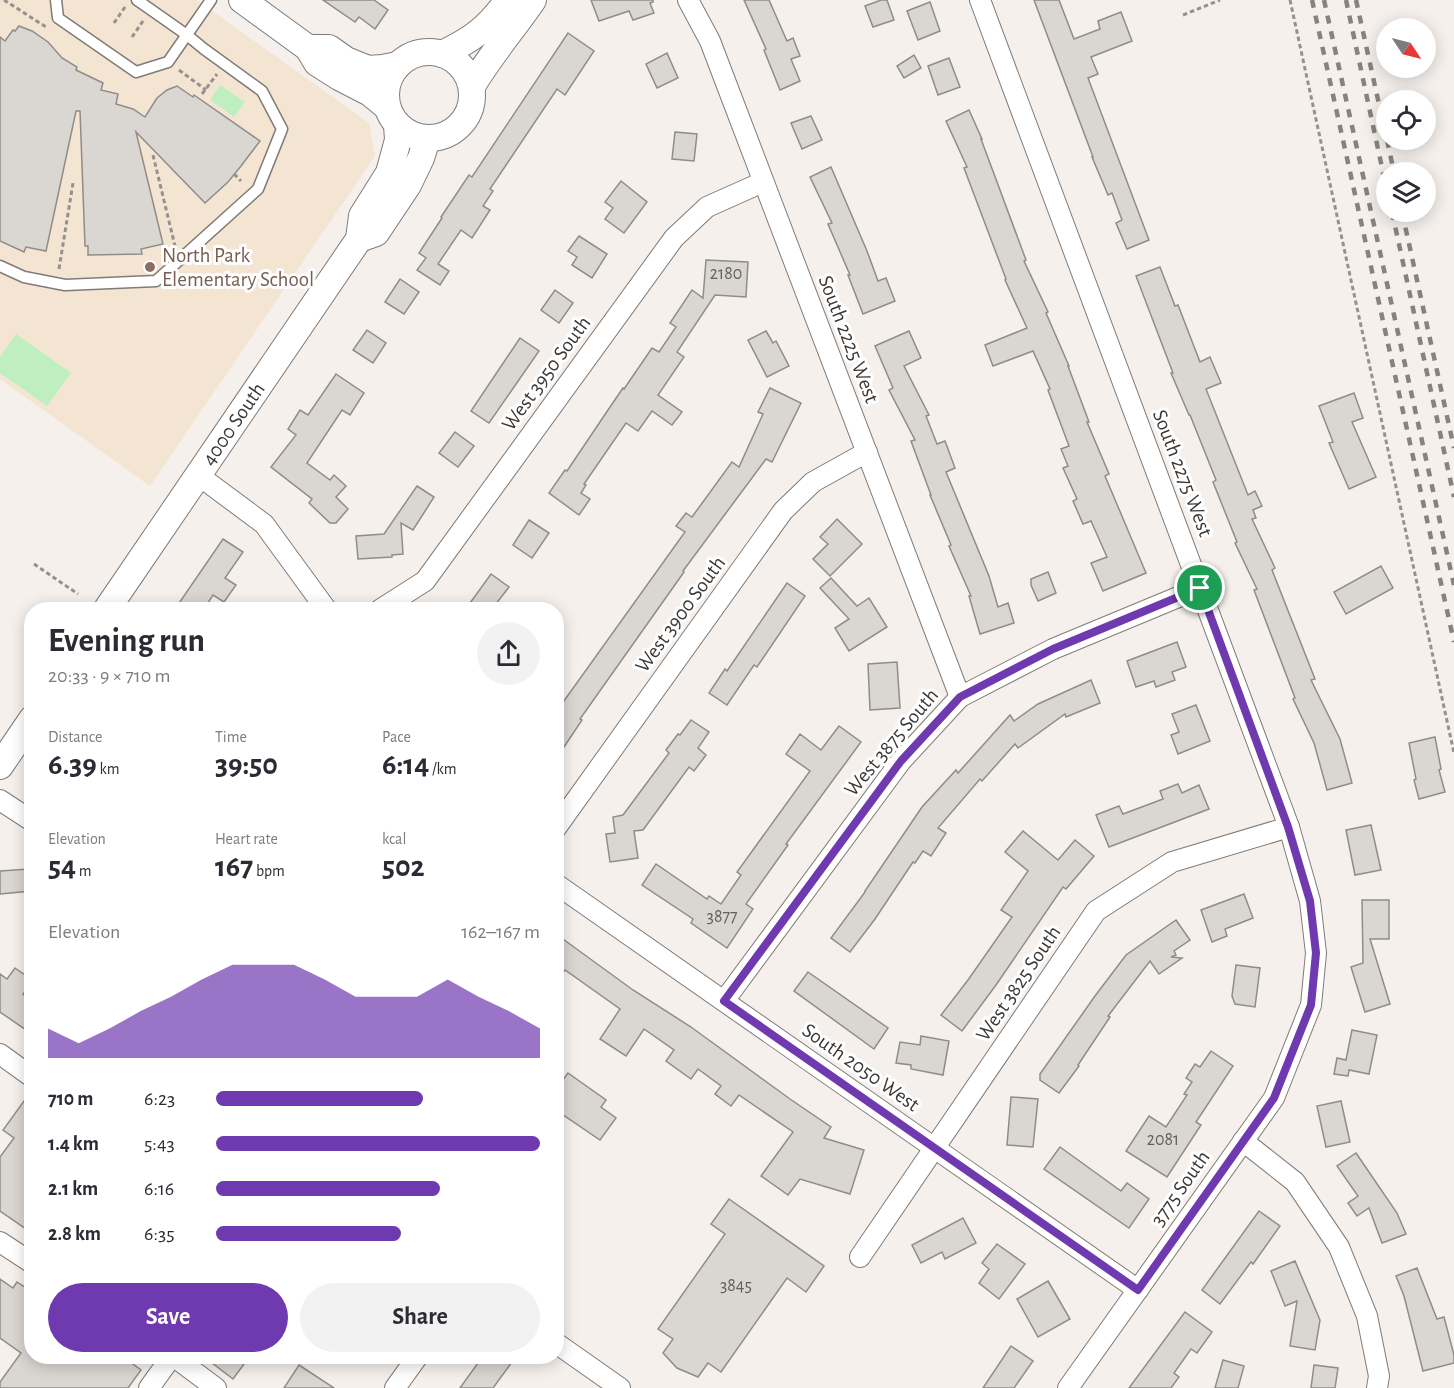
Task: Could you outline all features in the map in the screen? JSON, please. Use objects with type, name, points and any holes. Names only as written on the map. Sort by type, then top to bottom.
[{"type":"street","points":[[242,0],[308,48],[317,63],[370,93],[406,132],[415,137],[438,138],[458,128],[465,119],[472,98],[472,86],[465,69],[452,58],[442,54],[418,53],[407,57],[391,74],[387,87],[392,116]]},
{"type":"street","points":[[442,54],[464,43],[487,26],[508,0]]},
{"type":"street","points":[[472,86],[487,61],[533,0]]},
{"type":"street","name":"South 2225 West","points":[[688,0],[710,41],[960,697]]},
{"type":"street","name":"South 2275 West","points":[[980,0],[1288,827],[1310,901],[1316,953],[1311,1005]]},
{"type":"street","points":[[308,48],[329,48],[346,60],[368,69],[398,65]]},
{"type":"street","name":"4000 South","points":[[112,602],[359,239],[362,216],[389,173],[398,140],[392,116]]},
{"type":"street","name":"4000 South","points":[[359,239],[376,233],[408,185],[427,139]]},
{"type":"street","name":"West 3950 South","points":[[392,602],[425,581],[674,238],[707,207],[763,182]]},
{"type":"street","name":"West 3900 South","points":[[564,817],[783,511],[813,482],[867,452]]},
{"type":"street","points":[[198,475],[264,524],[321,602]]},
{"type":"street","name":"West 3875 South","points":[[724,1001],[901,761],[960,697],[1053,649],[1200,588]]},
{"type":"street","points":[[0,766],[24,731]]},
{"type":"street","points":[[0,800],[24,816]]},
{"type":"street","name":"West 3825 South","points":[[860,1257],[1096,911],[1172,862],[1288,827]]},
{"type":"street","name":"South 2050 West","points":[[564,890],[1138,1290]]},
{"type":"street","name":"3775 South","points":[[1068,1388],[1274,1098],[1311,1005]]},
{"type":"street","points":[[0,1054],[24,1071]]},
{"type":"street","points":[[1243,1141],[1295,1182],[1340,1247],[1367,1316],[1378,1382]]},
{"type":"street","points":[[0,1242],[24,1258]]},
{"type":"street","points":[[564,1349],[620,1388]]},
{"type":"street","points":[[149,1388],[166,1364]]},
{"type":"street","points":[[183,1364],[216,1388]]},
{"type":"street","points":[[395,1388],[412,1364]]},
{"type":"lane","points":[[56,0],[58,18],[136,72],[168,62],[211,0]]},
{"type":"lane","points":[[0,266],[24,277],[64,285],[156,281],[258,189],[282,129],[262,91],[137,0]]},
{"type":"path","points":[[4,0],[46,27]]},
{"type":"path","points":[[114,23],[130,0]]},
{"type":"path","points":[[1183,15],[1220,0]]},
{"type":"path","points":[[1290,0],[1454,753]]},
{"type":"path","points":[[132,37],[151,10]]},
{"type":"path","points":[[179,70],[206,90]]},
{"type":"path","points":[[202,94],[217,74]]},
{"type":"path","points":[[153,155],[176,250]]},
{"type":"path","points":[[234,174],[241,181]]},
{"type":"path","points":[[58,271],[74,183]]},
{"type":"path","points":[[34,564],[78,594]]},
{"type":"shaded area","name":"North Park Elementary School","points":[[0,0],[197,0],[369,123],[375,156],[150,486],[0,379]]},
{"type":"green space","points":[[220,85],[245,102],[234,117],[210,100]]},
{"type":"green space","points":[[16,334],[71,373],[47,406],[0,373],[0,357]]},
{"type":"building","points":[[323,0],[374,0],[388,10],[375,29],[359,17],[355,22]]},
{"type":"building","points":[[591,0],[653,0],[650,3],[654,13],[633,20],[629,11],[599,21]]},
{"type":"building","points":[[744,0],[769,0],[787,41],[793,38],[800,56],[791,59],[800,81],[780,90],[764,50],[766,49]]},
{"type":"building","points":[[887,0],[894,20],[873,27],[865,6]]},
{"type":"building","points":[[1034,0],[1059,0],[1074,39],[1100,29],[1098,21],[1121,12],[1132,41],[1091,57],[1098,74],[1088,78],[1149,240],[1127,249],[1116,223],[1122,220],[1112,193],[1108,195],[1092,157]]},
{"type":"building","points":[[930,2],[940,31],[918,40],[907,11]]},
{"type":"building","points":[[19,26],[32,31],[48,42],[62,58],[77,67],[76,70],[103,83],[101,90],[118,94],[116,104],[133,109],[145,117],[157,98],[177,86],[193,97],[194,95],[260,141],[228,182],[205,203],[136,132],[163,244],[141,249],[142,254],[88,255],[88,246],[85,246],[80,111],[76,111],[46,251],[26,247],[24,252],[0,241],[0,37],[5,41]]},
{"type":"building","points":[[568,33],[594,51],[565,95],[557,89],[490,189],[493,191],[483,206],[490,210],[472,238],[461,230],[438,264],[449,271],[440,285],[417,270],[426,258],[419,253],[469,175],[472,177]]},
{"type":"building","points":[[667,53],[678,78],[657,88],[646,64]]},
{"type":"building","points":[[914,55],[921,68],[904,78],[897,66]]},
{"type":"building","points":[[949,58],[960,87],[938,95],[928,66]]},
{"type":"building","points":[[969,110],[982,139],[1026,260],[1024,261],[1048,312],[1046,313],[1069,366],[1089,422],[1087,422],[1109,474],[1105,476],[1146,573],[1103,591],[1091,563],[1107,557],[1091,521],[1083,524],[1073,501],[1077,499],[1063,468],[1068,466],[1061,449],[1069,446],[1048,390],[1050,389],[1033,351],[993,366],[985,345],[1027,328],[1005,280],[964,168],[967,167],[946,121]]},
{"type":"building","points":[[811,116],[822,140],[802,149],[791,123]]},
{"type":"building","points":[[675,132],[697,134],[694,161],[672,159]]},
{"type":"building","points":[[831,167],[878,281],[886,278],[895,301],[863,314],[848,275],[850,275],[828,224],[832,223],[810,177]]},
{"type":"building","points":[[621,181],[647,202],[624,233],[605,219],[613,208],[605,202]]},
{"type":"building","points":[[579,236],[607,254],[592,278],[572,265],[577,257],[568,251]]},
{"type":"building","points":[[706,260],[748,262],[746,297],[715,295],[677,352],[684,357],[658,395],[682,412],[672,425],[652,411],[638,431],[626,423],[584,484],[586,485],[581,493],[590,499],[579,515],[549,493],[565,470],[567,471],[652,348],[659,352],[676,327],[670,323],[692,290],[703,298]]},
{"type":"building","points":[[1160,267],[1175,306],[1178,305],[1200,362],[1210,357],[1221,383],[1206,389],[1248,495],[1255,491],[1262,506],[1253,510],[1256,518],[1252,519],[1275,568],[1272,570],[1315,679],[1311,680],[1340,739],[1352,783],[1327,790],[1314,743],[1293,699],[1295,698],[1254,590],[1257,589],[1235,543],[1237,542],[1213,482],[1216,480],[1171,373],[1173,373],[1136,276]]},
{"type":"building","points":[[400,279],[419,292],[404,314],[385,302]]},
{"type":"building","points":[[555,290],[573,303],[559,323],[541,310]]},
{"type":"building","points":[[367,330],[386,343],[373,363],[353,350]]},
{"type":"building","points":[[766,331],[773,343],[776,341],[789,366],[767,377],[748,340]]},
{"type":"building","points":[[909,331],[921,358],[904,366],[929,415],[926,416],[937,444],[945,441],[955,468],[946,472],[989,576],[998,607],[1008,603],[1014,623],[980,634],[969,596],[971,596],[949,546],[951,545],[911,441],[915,440],[889,390],[893,388],[875,346]]},
{"type":"building","points":[[520,338],[539,351],[489,423],[471,411]]},
{"type":"building","points":[[336,374],[364,393],[350,415],[342,410],[307,463],[330,480],[334,475],[346,486],[336,497],[348,509],[336,523],[330,523],[309,503],[312,499],[271,467],[296,435],[288,429],[300,410],[308,415]]},
{"type":"building","points":[[770,388],[801,403],[772,462],[766,459],[683,571],[580,719],[582,720],[564,747],[564,701],[685,532],[676,526],[686,513],[692,517],[732,462],[739,467],[763,414],[758,412]]},
{"type":"building","points":[[1354,393],[1363,418],[1352,422],[1376,477],[1349,489],[1329,443],[1333,442],[1319,406]]},
{"type":"building","points":[[455,432],[474,446],[458,467],[439,453]]},
{"type":"building","points":[[417,486],[434,497],[413,530],[401,523],[403,554],[358,559],[356,536],[384,534]]},
{"type":"building","points":[[837,519],[862,544],[830,576],[813,559],[828,544],[820,537]]},
{"type":"building","points":[[529,520],[549,533],[532,558],[513,545]]},
{"type":"building","points":[[223,539],[243,552],[225,578],[236,585],[224,602],[213,595],[209,602],[180,602]]},
{"type":"building","points":[[1381,566],[1393,588],[1346,614],[1334,592]]},
{"type":"building","points":[[1048,572],[1056,593],[1038,601],[1031,585],[1031,579]]},
{"type":"building","points":[[491,574],[509,587],[497,602],[471,602]]},
{"type":"building","points":[[831,578],[857,606],[869,598],[887,627],[849,651],[835,628],[849,619],[820,588]]},
{"type":"building","points":[[787,583],[805,596],[757,667],[754,665],[727,705],[709,693],[725,669],[727,671]]},
{"type":"building","points":[[1177,642],[1186,667],[1172,672],[1175,680],[1156,687],[1154,681],[1136,687],[1127,661]]},
{"type":"building","points":[[897,662],[900,708],[870,710],[868,664]]},
{"type":"building","points":[[1091,680],[1100,703],[1066,717],[1065,714],[1018,748],[1015,744],[982,781],[980,779],[938,828],[946,833],[931,856],[923,851],[915,863],[913,862],[850,952],[831,938],[922,807],[956,770],[958,773],[1010,715],[1014,721],[1038,704]]},
{"type":"building","points":[[1196,705],[1210,741],[1178,754],[1171,735],[1179,732],[1172,714]]},
{"type":"building","points":[[691,720],[709,732],[698,748],[706,755],[694,771],[689,767],[643,830],[634,831],[638,858],[610,862],[606,834],[615,833],[613,817],[623,815],[669,753],[666,750]]},
{"type":"building","points":[[839,726],[861,742],[786,844],[788,845],[746,904],[753,909],[727,948],[691,923],[693,919],[642,885],[656,864],[707,899],[709,896],[721,904],[741,875],[737,872],[810,771],[786,754],[800,734],[821,750]]},
{"type":"building","points":[[1435,737],[1441,769],[1439,770],[1445,792],[1419,799],[1409,743]]},
{"type":"building","points":[[1178,784],[1182,793],[1199,785],[1209,809],[1109,847],[1096,815],[1119,806],[1123,814],[1163,799],[1160,791]]},
{"type":"building","points":[[1371,825],[1381,870],[1355,875],[1346,830]]},
{"type":"building","points":[[1023,831],[1058,860],[1075,840],[1094,856],[1066,889],[1063,887],[962,1031],[941,1015],[1012,917],[1001,910],[1028,871],[1005,852]]},
{"type":"building","points":[[24,869],[24,892],[0,894],[0,871]]},
{"type":"building","points":[[1244,894],[1253,918],[1225,929],[1227,936],[1212,942],[1201,910]]},
{"type":"building","points":[[1362,900],[1389,900],[1389,939],[1370,939],[1390,1004],[1365,1012],[1351,967],[1363,963]]},
{"type":"building","points":[[1176,920],[1190,940],[1174,951],[1176,955],[1171,957],[1182,958],[1159,974],[1150,961],[1108,1016],[1110,1017],[1079,1066],[1059,1093],[1040,1080],[1040,1074],[1126,955]]},
{"type":"building","points":[[564,940],[831,1127],[824,1138],[864,1150],[850,1194],[800,1179],[788,1195],[761,1176],[793,1132],[739,1095],[731,1106],[715,1094],[721,1086],[698,1069],[691,1079],[666,1061],[674,1050],[644,1029],[626,1056],[600,1039],[620,1009],[565,970]]},
{"type":"building","points":[[1236,965],[1260,968],[1255,1007],[1235,1004],[1232,996]]},
{"type":"building","points":[[15,968],[24,974],[24,1028],[0,1012],[0,974],[7,979]]},
{"type":"building","points":[[808,972],[888,1028],[874,1049],[794,991]]},
{"type":"building","points":[[1352,1030],[1377,1035],[1369,1074],[1349,1070],[1348,1076],[1334,1074],[1337,1058],[1346,1060]]},
{"type":"building","points":[[921,1036],[949,1041],[943,1075],[911,1069],[911,1065],[896,1063],[900,1042],[920,1045]]},
{"type":"building","points":[[1211,1051],[1233,1066],[1196,1122],[1201,1125],[1167,1177],[1126,1151],[1149,1116],[1166,1127],[1187,1095],[1184,1094],[1192,1082],[1186,1078],[1195,1064],[1200,1067]]},
{"type":"building","points":[[568,1073],[606,1100],[601,1107],[616,1118],[600,1140],[564,1115],[564,1078]]},
{"type":"building","points":[[1011,1097],[1038,1099],[1033,1147],[1007,1145]]},
{"type":"building","points":[[24,1101],[24,1228],[0,1211],[0,1157],[14,1138],[3,1130]]},
{"type":"building","points":[[1341,1101],[1350,1142],[1326,1147],[1317,1106]]},
{"type":"building","points":[[1060,1147],[1121,1191],[1127,1183],[1149,1199],[1129,1228],[1044,1169]]},
{"type":"building","points":[[1356,1153],[1397,1213],[1406,1234],[1382,1243],[1369,1208],[1357,1216],[1348,1203],[1358,1196],[1337,1166]]},
{"type":"building","points":[[729,1199],[824,1266],[806,1292],[787,1278],[721,1372],[708,1363],[698,1377],[677,1368],[663,1353],[673,1339],[658,1329],[725,1234],[711,1224]]},
{"type":"building","points":[[1259,1211],[1280,1226],[1220,1304],[1202,1290]]},
{"type":"building","points":[[963,1218],[976,1243],[945,1259],[942,1252],[921,1263],[912,1245]]},
{"type":"building","points":[[997,1244],[1025,1264],[999,1299],[979,1283],[989,1269],[982,1263]]},
{"type":"building","points":[[1295,1261],[1320,1320],[1315,1350],[1290,1346],[1297,1301],[1285,1306],[1271,1271]]},
{"type":"building","points":[[1417,1268],[1437,1319],[1444,1317],[1454,1355],[1454,1363],[1423,1371],[1404,1296],[1396,1276]]},
{"type":"building","points":[[0,1279],[13,1288],[17,1282],[24,1287],[24,1364],[133,1364],[141,1370],[128,1388],[0,1388],[0,1382],[21,1353],[0,1338]]},
{"type":"building","points":[[1048,1281],[1070,1319],[1038,1337],[1017,1299]]},
{"type":"building","points":[[1185,1312],[1212,1332],[1197,1353],[1191,1349],[1174,1373],[1179,1377],[1171,1388],[1129,1388]]},
{"type":"building","points":[[1011,1346],[1033,1361],[1014,1388],[983,1388]]},
{"type":"building","points":[[1223,1360],[1244,1366],[1238,1388],[1215,1388]]},
{"type":"building","points":[[213,1364],[244,1364],[233,1379]]},
{"type":"building","points":[[477,1364],[511,1364],[493,1388],[460,1388]]},
{"type":"building","points":[[299,1365],[334,1388],[284,1388]]},
{"type":"building","points":[[1314,1365],[1338,1368],[1335,1388],[1311,1388]]},
{"type":"railway","points":[[1312,0],[1454,642]]},
{"type":"railway","points":[[1324,0],[1454,585]]},
{"type":"railway","points":[[1346,0],[1381,162]]},
{"type":"railway","points":[[1356,0],[1376,91]]},
{"type":"railway","points":[[1389,150],[1392,162]]},
{"type":"railway","points":[[1394,222],[1454,497]]},
{"type":"railway","points":[[1404,222],[1454,448]]},
{"type":"place","name":"North Park Elementary School","points":[[150,267]]},
{"type":"route","points":[[1200,588],[1288,827],[1310,901],[1316,953],[1311,1005],[1274,1098],[1138,1290],[724,1001],[901,761],[960,697],[1053,649],[1200,588]]}]
